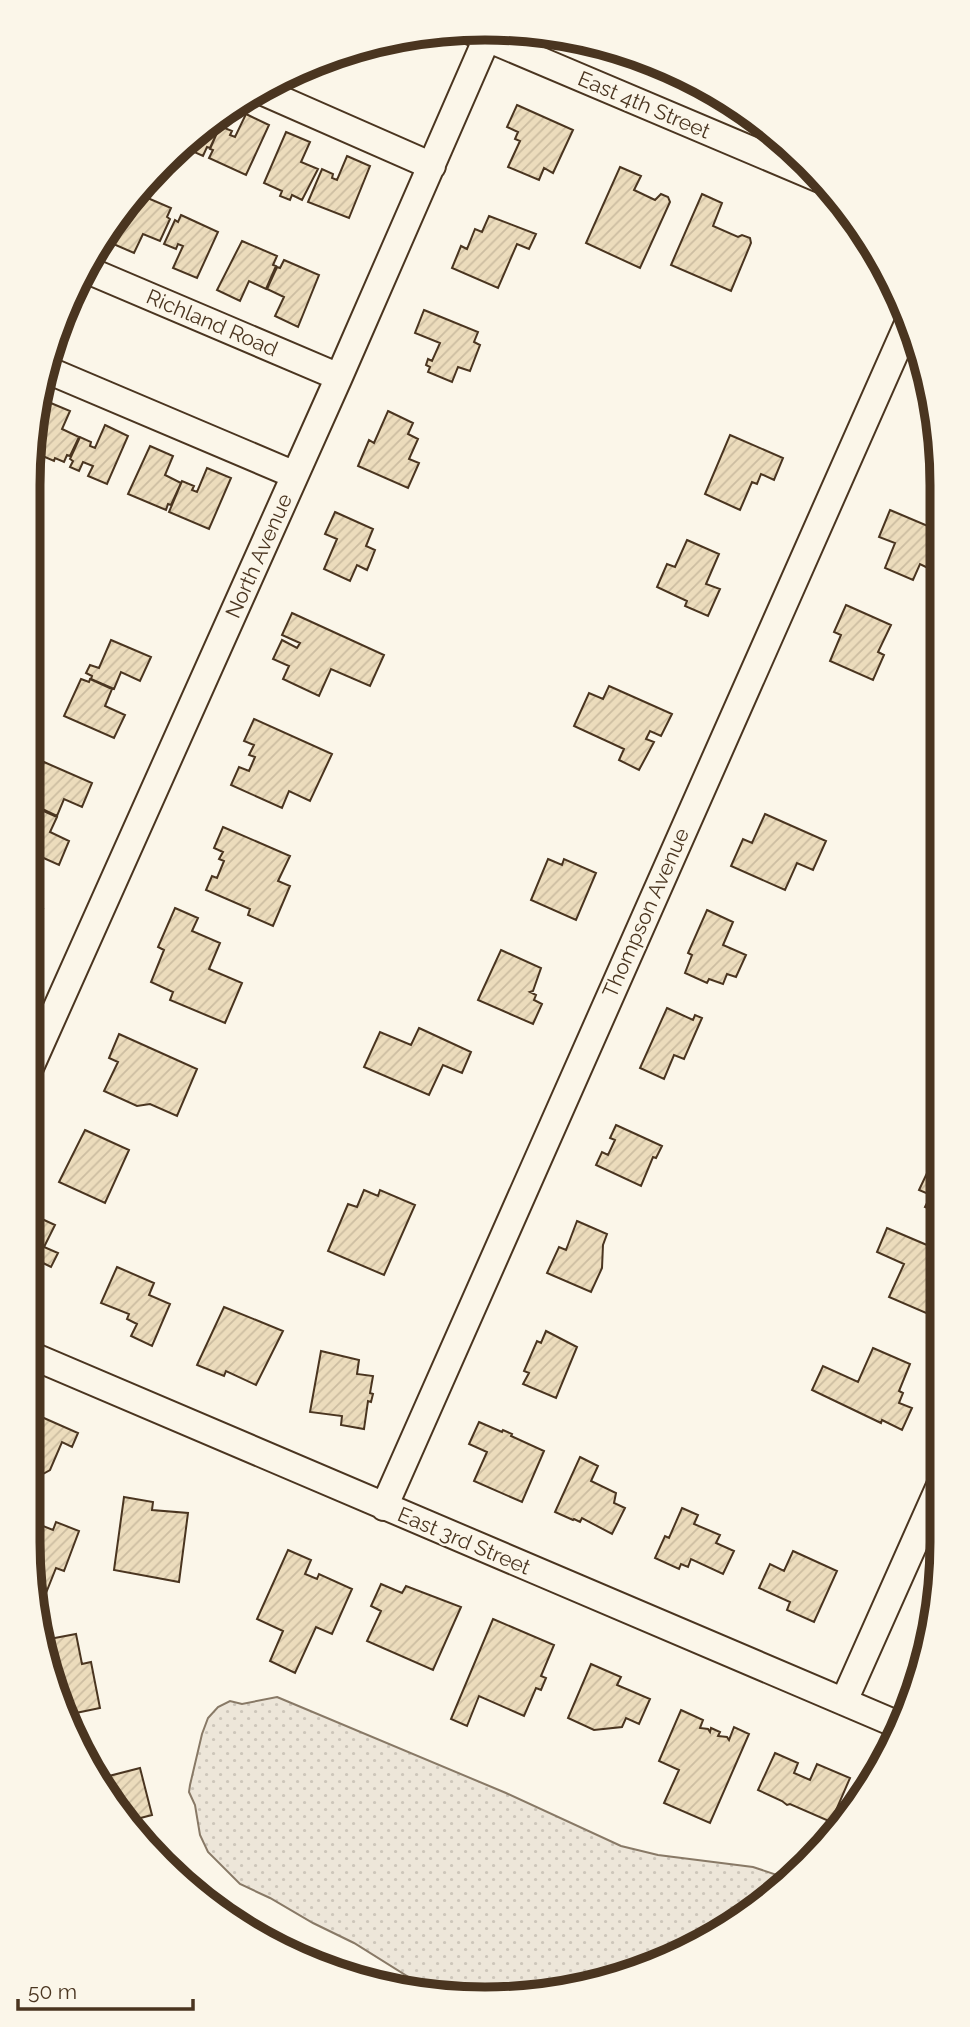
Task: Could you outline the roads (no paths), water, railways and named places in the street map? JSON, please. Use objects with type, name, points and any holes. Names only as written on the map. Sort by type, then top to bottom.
[{"type":"street","name":"North Avenue","points":[[40,1045],[432,166],[476,40]]},
{"type":"street","name":"East 4th Street","points":[[493,40],[799,171]]},
{"type":"street","points":[[271,95],[432,166]]},
{"type":"street","name":"Richland Road","points":[[94,273],[339,377]]},
{"type":"street","name":"Thompson Avenue","points":[[384,1507],[903,333]]},
{"type":"street","points":[[54,373],[295,475]]},
{"type":"street","name":"East 3rd Street","points":[[40,1359],[892,1722]]},
{"type":"street","points":[[844,1701],[930,1508]]}]
